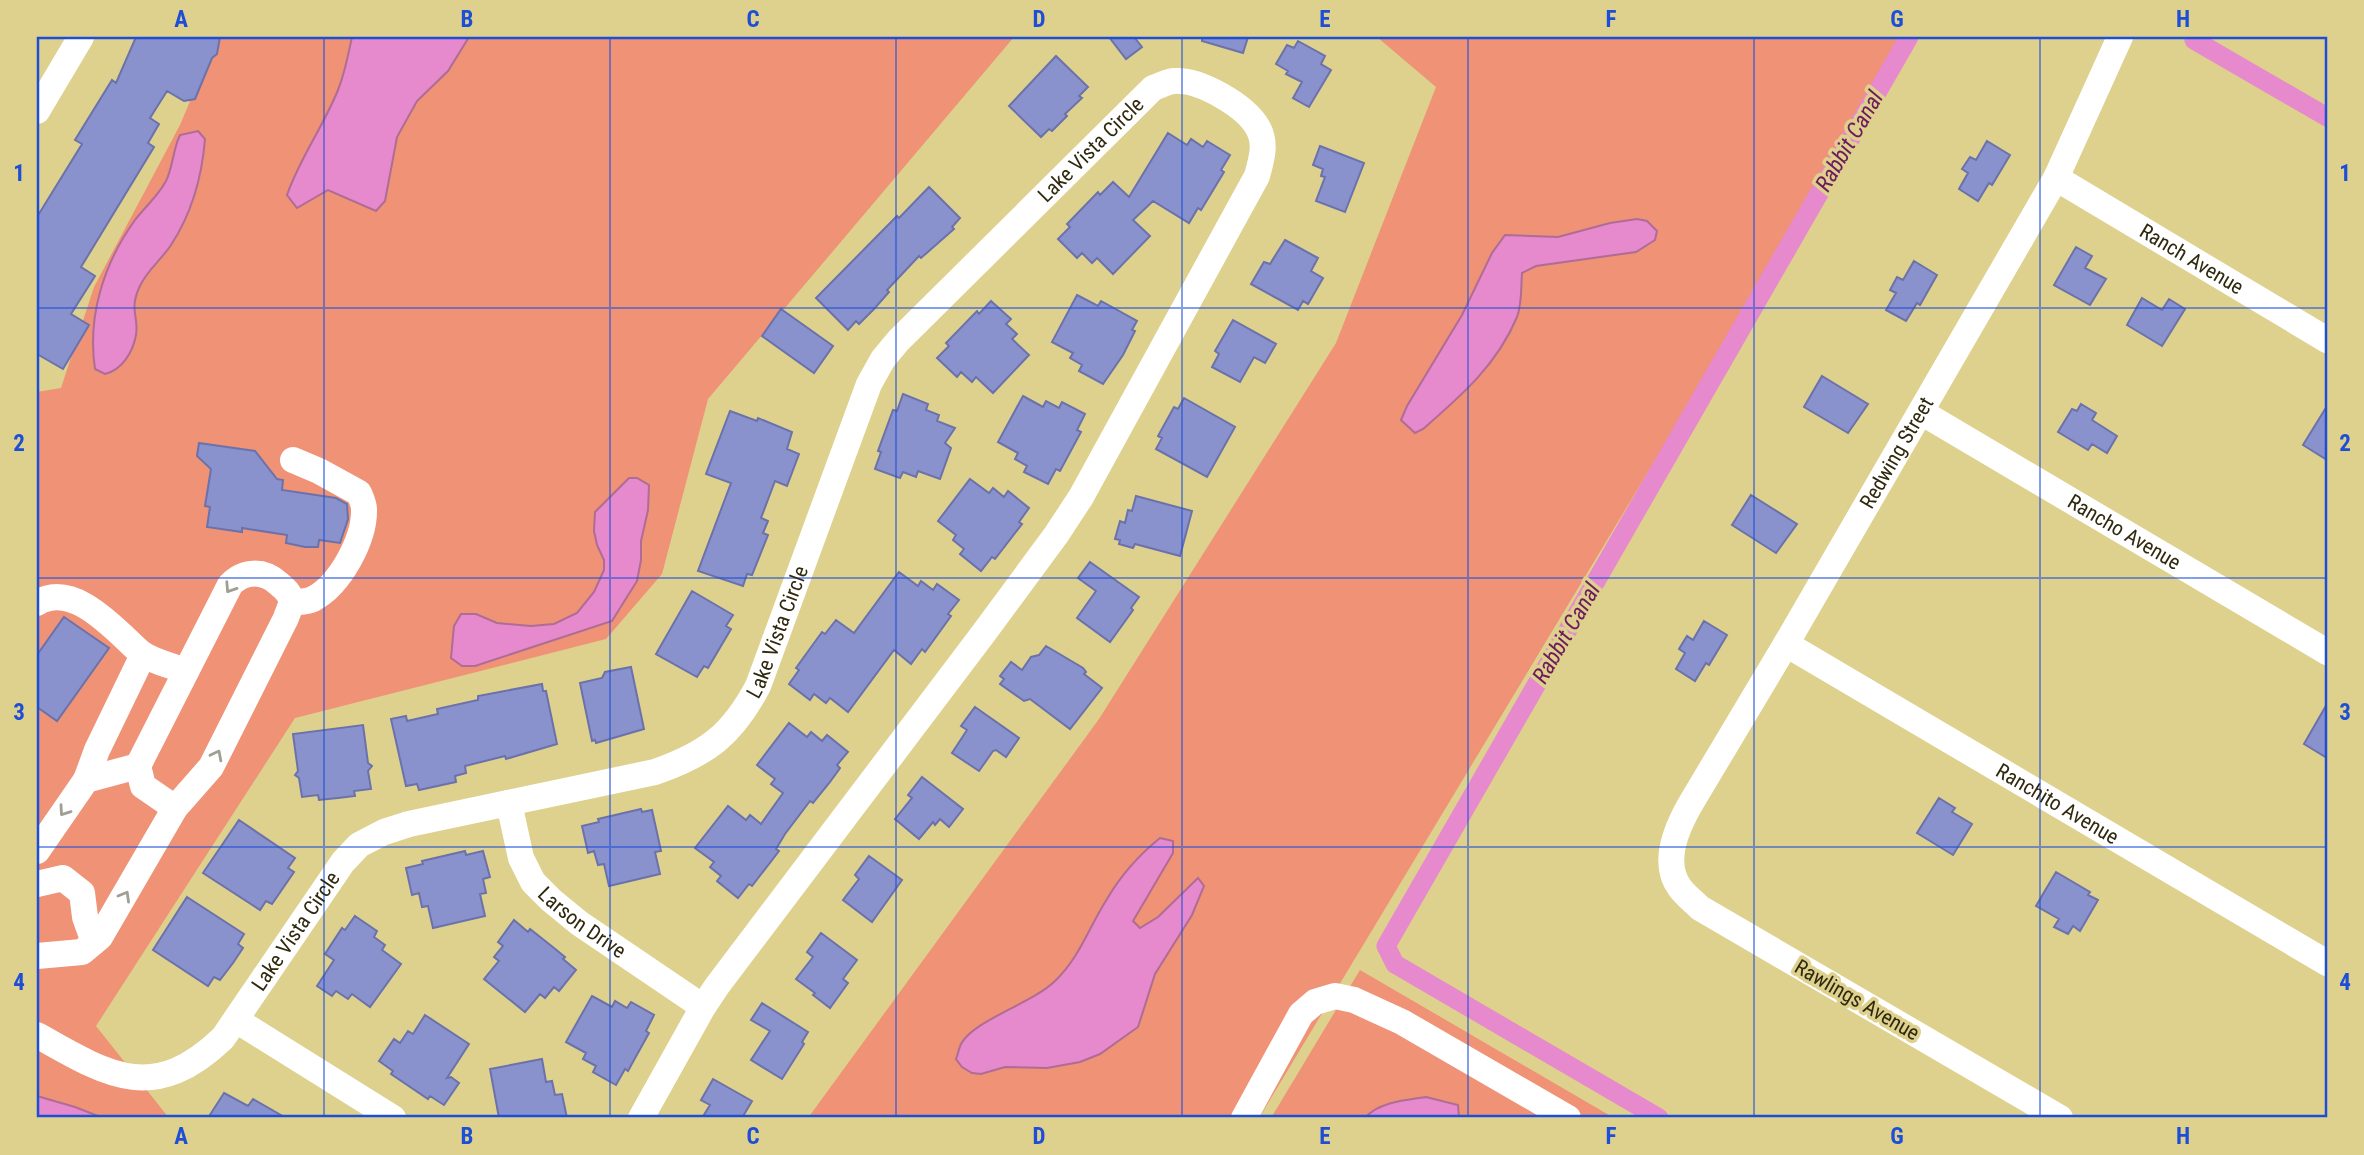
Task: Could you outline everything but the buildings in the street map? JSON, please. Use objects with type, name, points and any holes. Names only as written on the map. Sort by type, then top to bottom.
[{"type":"street","points":[[37,111],[81,37]]},
{"type":"street","name":"Redwing Street","points":[[1670,865],[1679,823],[2056,178],[2120,37]]},
{"type":"street","name":"Lake Vista Circle","points":[[37,1035],[108,1073],[131,1078],[158,1077],[182,1069],[205,1055],[223,1038],[329,881],[359,845],[384,832],[409,824],[655,772],[687,761],[710,747],[747,707],[758,685],[869,384],[891,350],[1153,88],[1175,81],[1198,85],[1243,110],[1259,130],[1264,153],[1257,176],[1080,497],[1056,536],[703,1007],[641,1118]]},
{"type":"street","name":"Ranch Avenue","points":[[2056,178],[2327,340]]},
{"type":"street","name":"Rancho Avenue","points":[[1921,412],[2327,652]]},
{"type":"street","points":[[291,603],[310,600],[326,590],[342,572],[357,544],[364,508],[359,493],[293,460]]},
{"type":"street","points":[[37,956],[82,952],[94,942],[108,926],[175,808],[211,767],[291,603],[288,592],[271,576],[254,573],[239,576],[230,585],[138,766],[143,786],[175,808]]},
{"type":"street","points":[[37,603],[43,599],[72,598],[128,639],[143,654],[186,671]]},
{"type":"street","name":"Ranchito Avenue","points":[[1786,644],[2327,963]]},
{"type":"street","points":[[37,850],[86,780],[97,750],[143,654]]},
{"type":"street","points":[[86,780],[138,766]]},
{"type":"street","name":"Larson Drive","points":[[509,803],[521,858],[533,881],[542,891],[579,923],[703,1007]]},
{"type":"street","name":"Rawlings Avenue","points":[[1670,865],[1679,887],[1700,908],[2060,1118]]},
{"type":"street","points":[[37,884],[63,878],[82,893],[85,917],[94,942]]},
{"type":"street","points":[[1244,1118],[1301,1014],[1315,1002],[1335,996],[1354,1000],[1402,1023],[1569,1118]]},
{"type":"street","points":[[236,1020],[393,1118]]},
{"type":"shaded area","points":[[217,37],[1014,37],[708,399],[662,574],[606,639],[295,718],[96,1026],[169,1118],[37,1118],[37,392],[61,388],[94,287],[180,125]]},
{"type":"shaded area","points":[[352,37],[469,37],[448,71],[417,101],[397,137],[385,201],[376,211],[328,190],[297,208],[287,195],[338,90]]},
{"type":"shaded area","points":[[1377,37],[1910,37],[1259,1118],[808,1118],[1099,719],[1336,343],[1436,87]]},
{"type":"shaded area","points":[[198,131],[205,139],[201,167],[190,207],[171,245],[139,288],[134,308],[136,335],[129,354],[117,369],[105,374],[95,369],[93,349],[96,310],[107,272],[135,220],[166,181],[180,135]]},
{"type":"shaded area","points":[[1637,219],[1647,221],[1657,231],[1655,240],[1636,252],[1536,266],[1522,273],[1521,301],[1517,317],[1499,350],[1477,379],[1423,429],[1415,433],[1401,420],[1462,315],[1492,253],[1505,235],[1558,237]]},
{"type":"shaded area","points":[[629,478],[637,478],[649,485],[648,510],[641,541],[637,581],[612,621],[475,666],[462,666],[451,658],[454,626],[461,614],[476,614],[497,623],[531,626],[554,624],[577,613],[594,592],[604,570],[604,560],[594,531],[595,512]]},
{"type":"shaded area","points":[[1160,838],[1173,841],[1173,853],[1133,921],[1140,928],[1158,917],[1198,878],[1204,886],[1192,915],[1155,974],[1138,1027],[1100,1054],[1080,1062],[1047,1068],[1005,1067],[981,1074],[972,1073],[962,1067],[956,1059],[961,1044],[968,1035],[991,1019],[1033,997],[1064,972],[1118,882],[1138,858]]},
{"type":"shaded area","points":[[1360,970],[1614,1118],[1459,1118],[1458,1105],[1422,1098],[1384,1105],[1365,1118],[1271,1118]]},
{"type":"shaded area","points":[[37,1096],[75,1107],[103,1118],[37,1118]]},
{"type":"shaded area","points":[[1426,1097],[1458,1105],[1459,1118],[1365,1118],[1385,1105]]},
{"type":"waterway","name":"Rabbit Canal","points":[[1659,1118],[1395,964],[1386,946],[1909,37]]},
{"type":"waterway","points":[[2194,40],[2327,117]]}]
